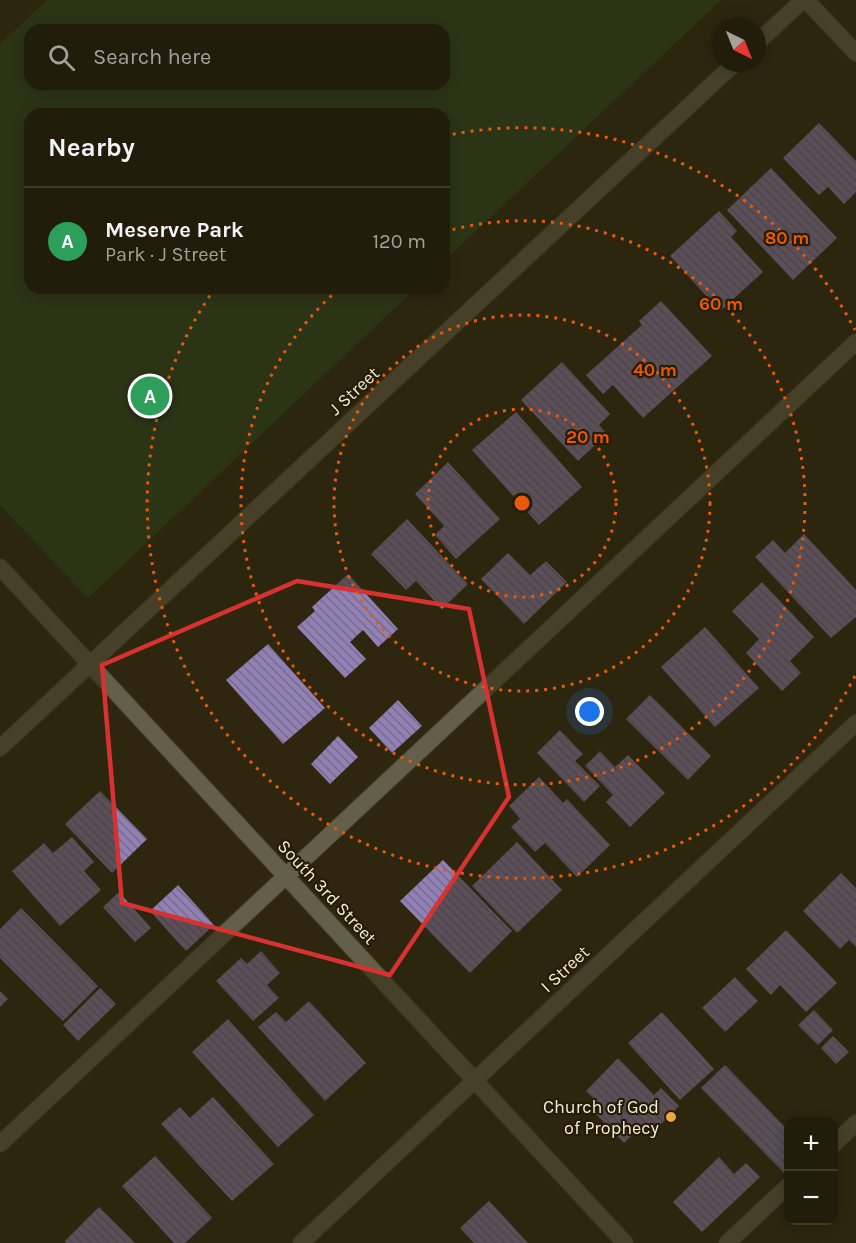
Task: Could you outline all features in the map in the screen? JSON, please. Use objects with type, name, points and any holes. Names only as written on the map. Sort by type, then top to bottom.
[{"type":"street","points":[[766,35],[805,0],[856,53]]},
{"type":"street","name":"J Street","points":[[0,748],[725,72]]},
{"type":"street","points":[[0,1144],[856,342]]},
{"type":"street","name":"South 3rd Street","points":[[0,567],[625,1243]]},
{"type":"street","name":"I Street","points":[[301,1243],[856,723]]},
{"type":"street","points":[[838,1140],[856,1123]]},
{"type":"street","points":[[727,1243],[784,1191]]},
{"type":"highlighted area","points":[[297,581],[469,609],[509,797],[390,975],[122,903],[102,665]]},
{"type":"green space","points":[[47,0],[721,0],[450,255],[450,108],[24,108],[24,294],[410,294],[88,598],[0,505],[0,44]]},
{"type":"building","points":[[819,123],[856,161],[856,192],[844,204],[828,187],[819,195],[783,158]]},
{"type":"building","points":[[771,168],[837,238],[793,280],[727,210]]},
{"type":"building","points":[[719,211],[737,231],[731,237],[763,272],[720,311],[670,256]]},
{"type":"building","points":[[661,301],[712,356],[643,418],[613,385],[603,394],[586,375],[642,325],[639,321]]},
{"type":"building","points":[[562,362],[610,414],[599,425],[607,434],[578,461],[521,400]]},
{"type":"building","points":[[516,412],[582,487],[539,525],[472,450]]},
{"type":"building","points":[[448,462],[500,519],[456,559],[435,535],[444,526],[415,494]]},
{"type":"building","points":[[407,519],[468,584],[442,609],[416,581],[406,590],[371,554]]},
{"type":"building","points":[[804,534],[856,590],[856,617],[831,638],[755,557],[773,540],[785,553]]},
{"type":"building","points":[[508,553],[530,575],[546,561],[567,582],[524,624],[481,579]]},
{"type":"building","points":[[348,574],[398,629],[378,647],[363,630],[350,642],[366,659],[345,678],[297,627],[315,611],[312,607]]},
{"type":"building","points":[[762,582],[814,637],[790,661],[801,673],[782,691],[746,653],[759,639],[732,611]]},
{"type":"building","points":[[705,627],[759,688],[715,727],[661,667]]},
{"type":"building","points":[[268,644],[325,708],[283,744],[226,680]]},
{"type":"building","points":[[650,695],[711,756],[688,780],[626,719]]},
{"type":"building","points":[[398,700],[422,726],[392,753],[369,728]]},
{"type":"building","points":[[560,730],[583,754],[575,761],[600,786],[584,802],[537,753]]},
{"type":"building","points":[[338,736],[358,757],[330,784],[311,764]]},
{"type":"building","points":[[600,751],[615,767],[628,755],[665,793],[630,827],[606,802],[613,795],[585,766]]},
{"type":"building","points":[[539,777],[563,803],[567,799],[610,845],[577,877],[545,843],[535,852],[511,827],[520,819],[509,806]]},
{"type":"building","points":[[100,791],[147,839],[112,873],[65,824]]},
{"type":"building","points":[[72,837],[94,862],[84,871],[101,890],[60,926],[12,871],[44,843],[53,853]]},
{"type":"building","points":[[517,842],[562,890],[517,933],[472,886]]},
{"type":"building","points":[[443,860],[512,931],[470,973],[400,901]]},
{"type":"building","points":[[841,873],[856,888],[856,947],[849,940],[840,949],[803,911]]},
{"type":"building","points":[[178,885],[214,925],[186,951],[150,911]]},
{"type":"building","points":[[119,892],[151,928],[135,942],[103,907]]},
{"type":"building","points":[[21,908],[98,986],[63,1021],[0,958],[0,929]]},
{"type":"building","points":[[786,930],[837,983],[806,1012],[780,985],[771,995],[746,969]]},
{"type":"building","points":[[261,951],[280,973],[267,985],[279,998],[253,1021],[216,981],[241,958],[247,964]]},
{"type":"building","points":[[735,977],[758,1001],[725,1032],[702,1008]]},
{"type":"building","points":[[100,988],[116,1004],[78,1041],[63,1025]]},
{"type":"building","points":[[0,991],[8,999],[0,1007]]},
{"type":"building","points":[[309,1001],[366,1063],[325,1101],[258,1027],[276,1012],[286,1022]]},
{"type":"building","points":[[814,1010],[833,1030],[818,1045],[798,1025]]},
{"type":"building","points":[[662,1012],[714,1069],[680,1100],[628,1043]]},
{"type":"building","points":[[228,1019],[314,1115],[278,1147],[192,1052]]},
{"type":"building","points":[[833,1036],[849,1052],[836,1064],[821,1048]]},
{"type":"building","points":[[618,1058],[654,1095],[661,1088],[679,1106],[649,1136],[641,1127],[624,1143],[595,1113],[601,1106],[586,1091]]},
{"type":"building","points":[[725,1065],[784,1126],[784,1173],[701,1088]]},
{"type":"building","points":[[213,1097],[274,1164],[232,1201],[161,1124],[180,1107],[190,1118]]},
{"type":"building","points":[[155,1156],[212,1218],[185,1243],[174,1243],[122,1186]]},
{"type":"building","points":[[719,1157],[734,1174],[746,1163],[760,1177],[702,1232],[673,1202]]},
{"type":"building","points":[[489,1201],[528,1243],[474,1243],[460,1228]]},
{"type":"building","points":[[99,1207],[135,1243],[66,1243],[65,1241]]},
{"type":"place","name":"Meserve Park","points":[[150,396]]},
{"type":"place","name":"Church of God of Prophecy","points":[[671,1117]]}]
